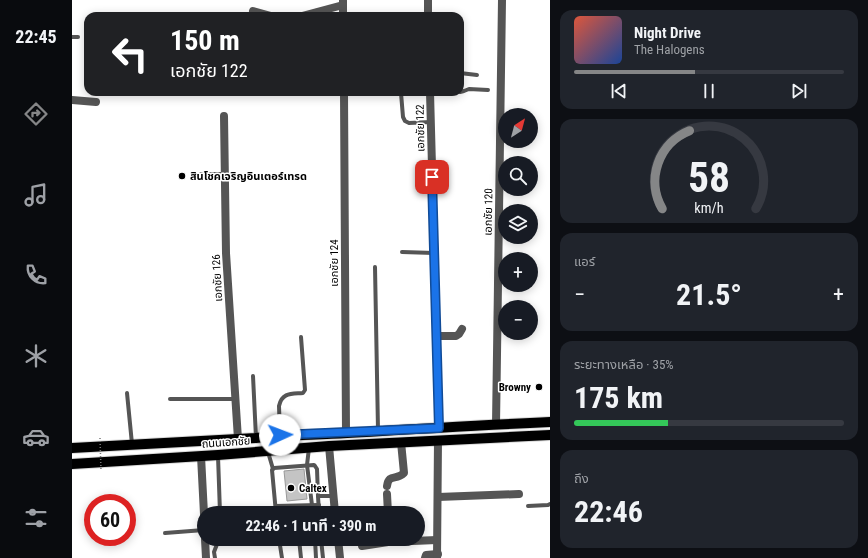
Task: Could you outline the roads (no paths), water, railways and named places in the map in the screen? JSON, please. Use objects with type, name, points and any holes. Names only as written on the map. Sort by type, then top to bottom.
[{"type":"main road","name":"ถนนเอกชัย","points":[[72,448],[256,438],[280,435],[550,422]]},
{"type":"main road","name":"ถนนเอกชัย","points":[[72,464],[218,455],[329,446],[550,434]]},
{"type":"main road","points":[[108,446],[108,462]]},
{"type":"street","points":[[428,0],[428,12]]},
{"type":"street","name":"เอกชัย 120","points":[[496,425],[502,0]]},
{"type":"street","points":[[314,12],[343,2]]},
{"type":"street","name":"เอกชัย 124","points":[[344,96],[346,433]]},
{"type":"street","name":"เอกชัย 122","points":[[430,96],[439,428]]},
{"type":"street","points":[[72,100],[96,102]]},
{"type":"street","name":"เอกชัย 126","points":[[224,116],[226,253],[238,439]]},
{"type":"street","points":[[436,336],[456,336],[462,329]]},
{"type":"street","points":[[425,558],[426,555],[438,556],[438,440]]},
{"type":"street","points":[[388,506],[388,481],[390,478],[400,476],[404,473],[400,442]]},
{"type":"street","points":[[329,446],[335,506]]},
{"type":"street","points":[[201,456],[204,506]]},
{"type":"street","points":[[438,497],[519,494]]},
{"type":"street","points":[[425,540],[437,540]]},
{"type":"street","points":[[205,546],[206,558]]},
{"type":"street","points":[[339,546],[340,558]]},
{"type":"lane","points":[[72,37],[78,37]]},
{"type":"lane","points":[[464,74],[478,74]]},
{"type":"lane","points":[[464,92],[469,89],[488,90]]},
{"type":"lane","points":[[401,96],[403,117],[405,121],[431,122]]},
{"type":"lane","points":[[201,174],[225,174]]},
{"type":"lane","points":[[402,252],[434,253]]},
{"type":"lane","points":[[375,267],[378,430]]},
{"type":"lane","points":[[280,435],[280,401],[286,395],[303,393],[304,390],[301,337]]},
{"type":"lane","points":[[253,376],[256,438]]},
{"type":"lane","points":[[127,393],[132,445]]},
{"type":"lane","points":[[170,399],[235,399]]},
{"type":"lane","points":[[309,448],[307,465],[312,505]]},
{"type":"lane","points":[[268,451],[273,469],[272,472],[276,506]]},
{"type":"lane","points":[[218,455],[220,506]]},
{"type":"lane","points":[[273,469],[307,465],[314,465],[317,469],[319,505],[296,506]]},
{"type":"lane","points":[[318,496],[334,496]]},
{"type":"lane","points":[[528,506],[550,504]]},
{"type":"lane","points":[[165,533],[197,531]]},
{"type":"lane","points":[[215,558],[214,552],[216,546]]},
{"type":"lane","points":[[280,546],[282,558]]},
{"type":"lane","points":[[300,546],[302,558]]},
{"type":"lane","points":[[315,546],[316,558]]},
{"type":"lane","points":[[322,546],[323,558]]},
{"type":"place","name":"สินโชคเจริญอินเตอร์เทรด","points":[[182,176]]},
{"type":"place","name":"Browny","points":[[539,387]]},
{"type":"place","name":"Caltex","points":[[291,488]]}]
